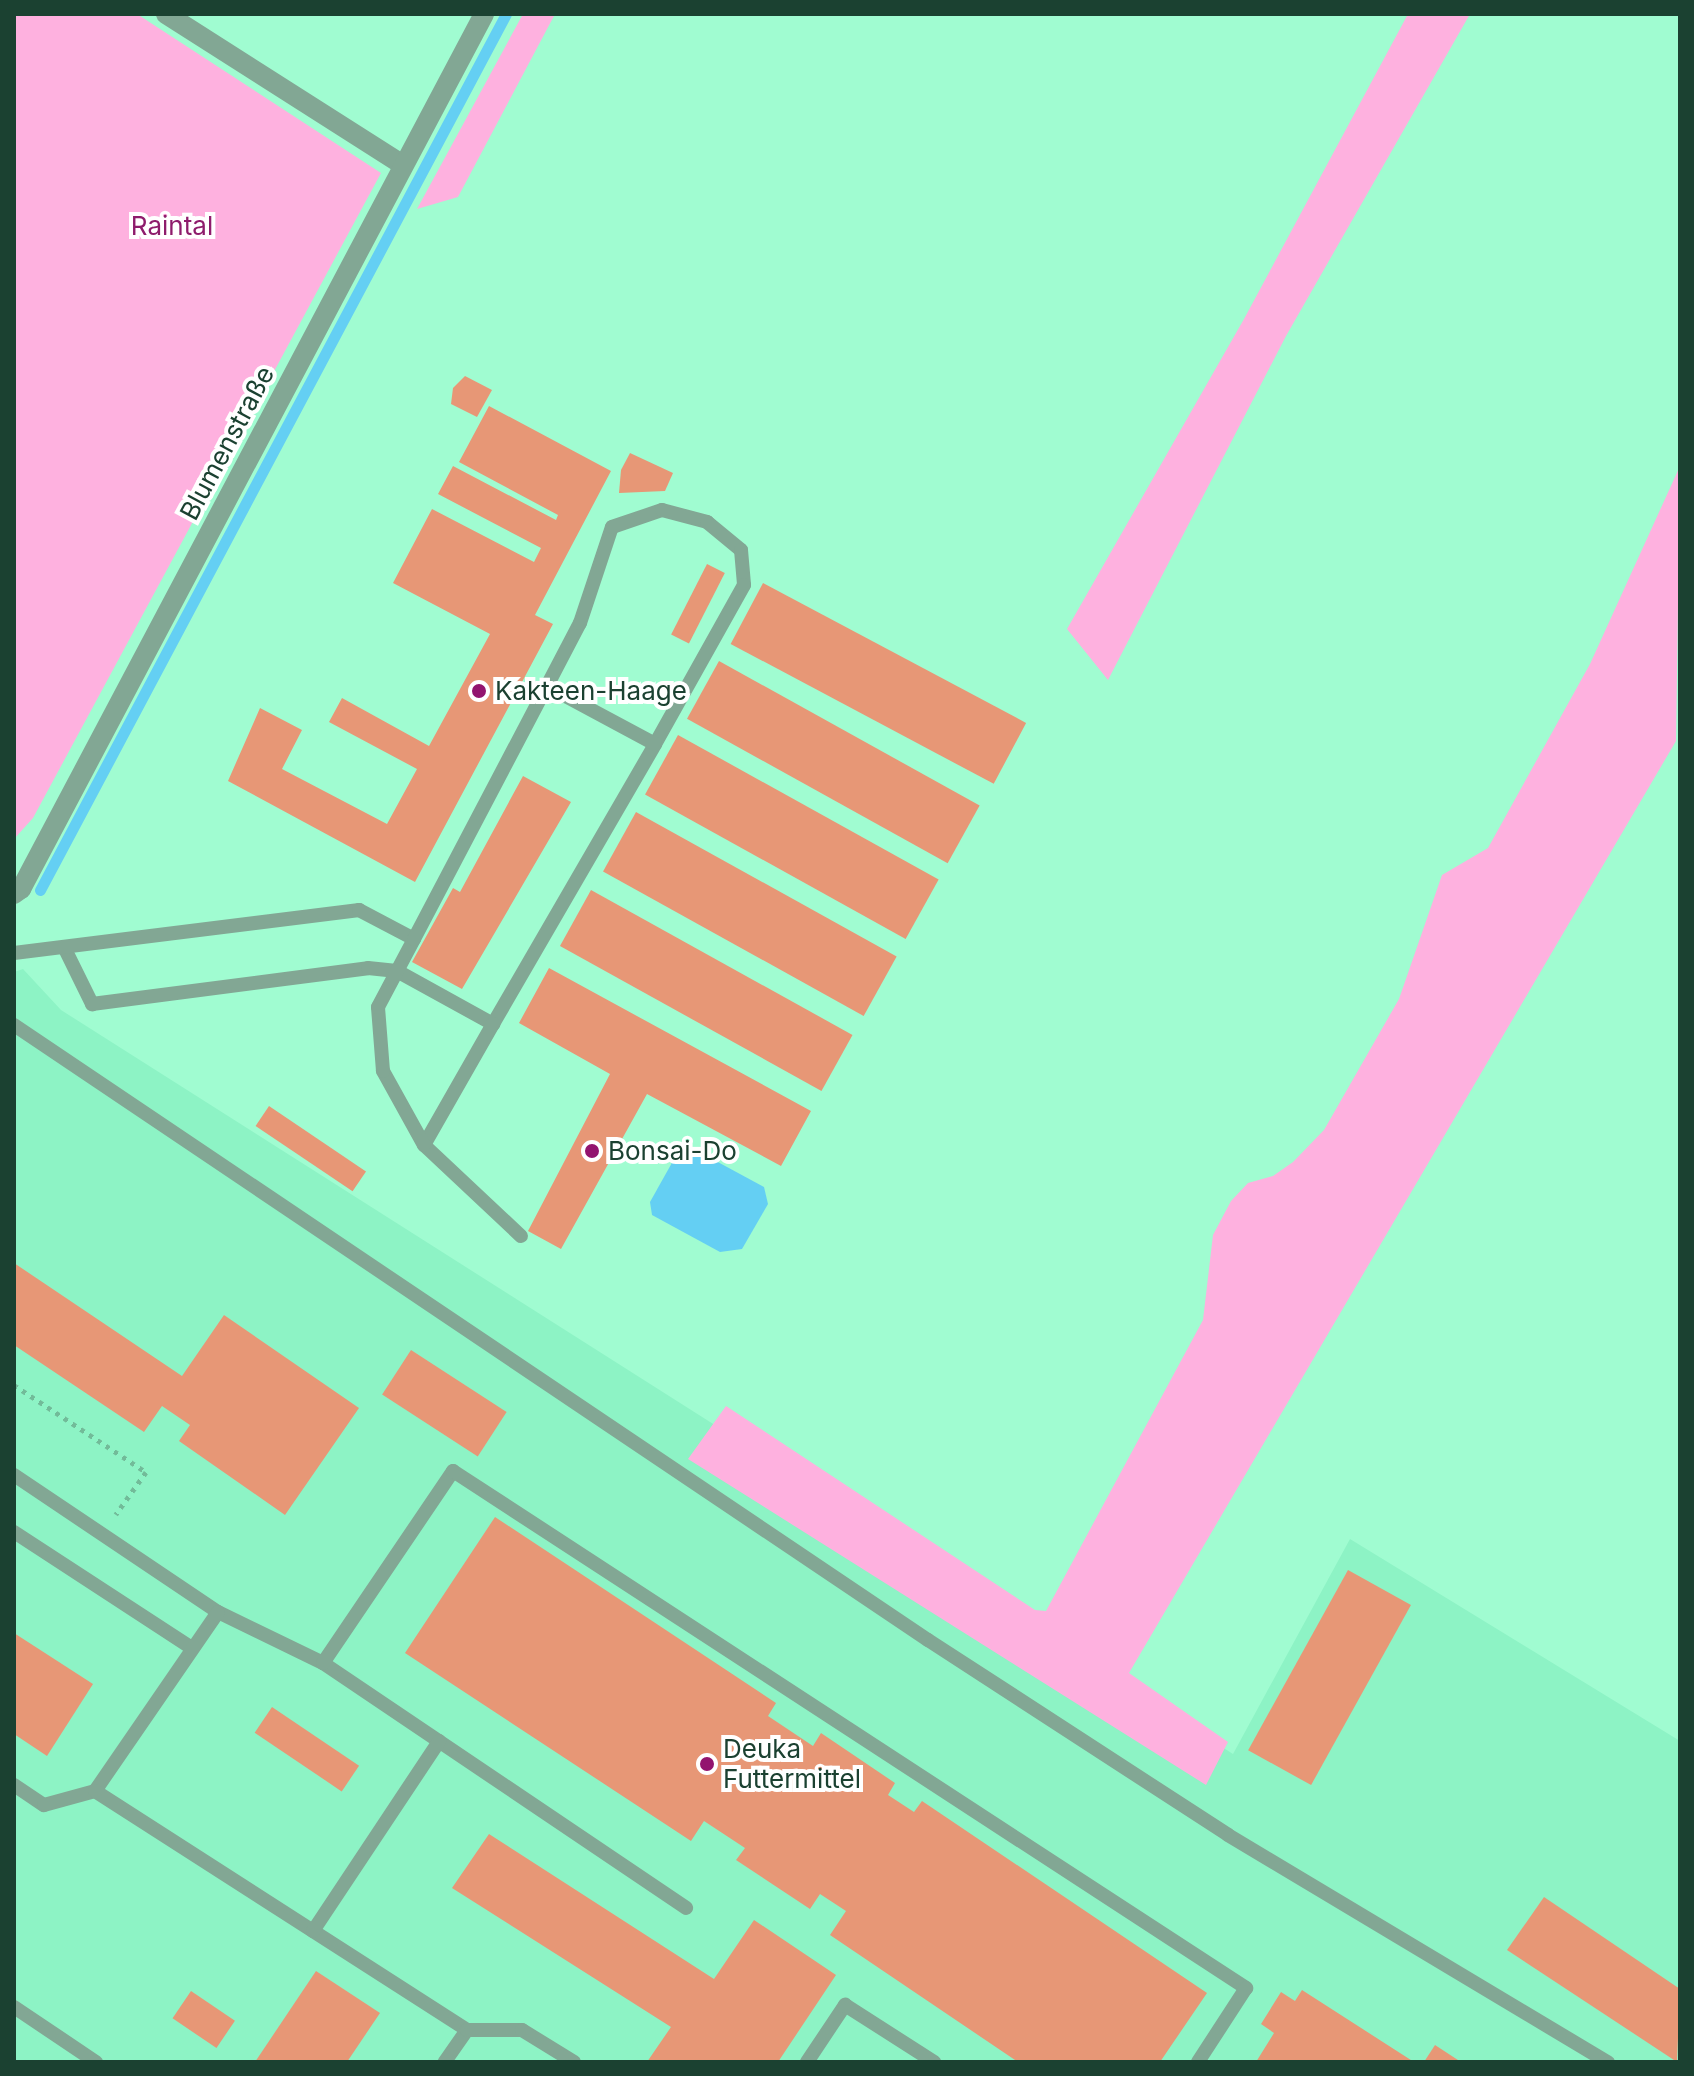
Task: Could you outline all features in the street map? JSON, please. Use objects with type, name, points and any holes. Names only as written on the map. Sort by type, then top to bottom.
[{"type":"street","points":[[166,14],[403,165]]},
{"type":"street","name":"Blumenstraße","points":[[14,894],[29,875],[484,14]]},
{"type":"lane","points":[[424,1145],[744,585],[741,550],[707,522],[662,510],[612,527],[580,623],[378,1007],[383,1071],[424,1145],[521,1236]]},
{"type":"lane","points":[[547,686],[655,744]]},
{"type":"lane","points":[[14,953],[359,910],[414,939]]},
{"type":"lane","points":[[64,947],[92,1004],[368,968],[397,971],[493,1024]]},
{"type":"lane","points":[[14,1025],[941,1649],[1228,1835],[1608,2062]]},
{"type":"lane","points":[[323,1663],[453,1471],[1246,1988],[1198,2062]]},
{"type":"lane","points":[[14,1475],[218,1612],[323,1663],[686,1908]]},
{"type":"lane","points":[[14,1532],[192,1648]]},
{"type":"lane","points":[[14,1785],[44,1805],[95,1791],[218,1612]]},
{"type":"lane","points":[[313,1931],[439,1741]]},
{"type":"lane","points":[[95,1791],[467,2030],[522,2030],[574,2062]]},
{"type":"lane","points":[[807,2062],[845,2005],[934,2062]]},
{"type":"lane","points":[[14,2007],[96,2062]]},
{"type":"lane","points":[[445,2062],[467,2030]]},
{"type":"path","points":[[14,1385],[146,1472],[102,1534]]},
{"type":"shaded area","points":[[23,969],[61,1010],[1233,1754],[1350,1539],[1680,1741],[1680,2062],[14,2062],[14,972]]},
{"type":"green space","name":"Raintal","points":[[14,14],[137,14],[381,173],[33,818],[14,839]]},
{"type":"green space","points":[[523,14],[555,14],[458,197],[417,209]]},
{"type":"green space","points":[[1408,14],[1470,14],[1286,336],[1108,680],[1067,629],[1244,319]]},
{"type":"green space","points":[[1680,466],[1676,741],[1129,1673],[1228,1742],[1206,1785],[688,1459],[726,1406],[1035,1610],[1046,1611],[1203,1320],[1213,1235],[1231,1201],[1248,1183],[1273,1176],[1293,1162],[1324,1130],[1399,999],[1442,875],[1488,848],[1590,664]]},
{"type":"water","points":[[690,1147],[764,1187],[768,1204],[742,1249],[720,1252],[652,1215],[650,1202],[678,1152]]},
{"type":"building","points":[[465,376],[492,390],[477,417],[451,404],[453,388]]},
{"type":"building","points":[[489,406],[611,471],[535,615],[553,624],[415,882],[228,781],[260,708],[302,730],[282,769],[387,824],[417,769],[329,722],[342,698],[429,746],[490,634],[393,583],[432,509],[534,562],[541,548],[438,494],[453,466],[556,520],[558,515],[459,462]]},
{"type":"building","points":[[630,453],[673,473],[665,491],[619,493],[621,470]]},
{"type":"building","points":[[707,564],[725,573],[689,643],[671,634]]},
{"type":"building","points":[[763,583],[1026,723],[994,784],[731,644]]},
{"type":"building","points":[[719,661],[980,805],[948,863],[687,719]]},
{"type":"building","points":[[678,735],[939,879],[906,939],[645,794]]},
{"type":"building","points":[[523,776],[571,802],[462,989],[412,962],[453,888],[460,892]]},
{"type":"building","points":[[636,812],[897,956],[864,1016],[603,871]]},
{"type":"building","points":[[591,890],[853,1035],[821,1091],[560,946]]},
{"type":"building","points":[[549,968],[811,1111],[781,1166],[647,1094],[561,1249],[528,1231],[610,1074],[519,1023]]},
{"type":"building","points":[[269,1106],[366,1171],[353,1191],[256,1126]]},
{"type":"building","points":[[14,1263],[182,1376],[224,1315],[359,1408],[285,1515],[179,1441],[190,1425],[162,1406],[144,1432],[14,1345]]},
{"type":"building","points":[[411,1350],[507,1412],[478,1457],[382,1394]]},
{"type":"building","points":[[495,1517],[776,1703],[768,1716],[813,1746],[821,1733],[895,1783],[888,1795],[914,1812],[922,1801],[1207,1993],[1160,2062],[1018,2062],[830,1935],[846,1911],[820,1894],[810,1909],[736,1860],[745,1848],[704,1821],[691,1841],[405,1653]]},
{"type":"building","points":[[1348,1570],[1411,1605],[1311,1785],[1248,1750]]},
{"type":"building","points":[[14,1633],[93,1684],[47,1756],[14,1734]]},
{"type":"building","points":[[272,1707],[359,1766],[342,1791],[255,1733]]},
{"type":"building","points":[[489,1834],[714,1979],[754,1920],[836,1975],[778,2062],[647,2062],[671,2027],[452,1888]]},
{"type":"building","points":[[1544,1897],[1680,1989],[1677,2062],[1507,1950]]},
{"type":"building","points":[[316,1971],[380,2013],[347,2062],[255,2062]]},
{"type":"building","points":[[1302,1990],[1414,2062],[1256,2062],[1274,2033],[1261,2024],[1281,1992],[1295,2001]]},
{"type":"building","points":[[191,1991],[235,2021],[216,2048],[173,2018]]},
{"type":"building","points":[[1435,2045],[1461,2062],[1424,2062]]},
{"type":"waterway","points":[[40,890],[506,14]]},
{"type":"place","name":"Kakteen-Haage","points":[[479,691]]},
{"type":"place","name":"Bonsai-Do","points":[[592,1151]]},
{"type":"place","name":"Deuka Futtermittel","points":[[707,1764]]}]
